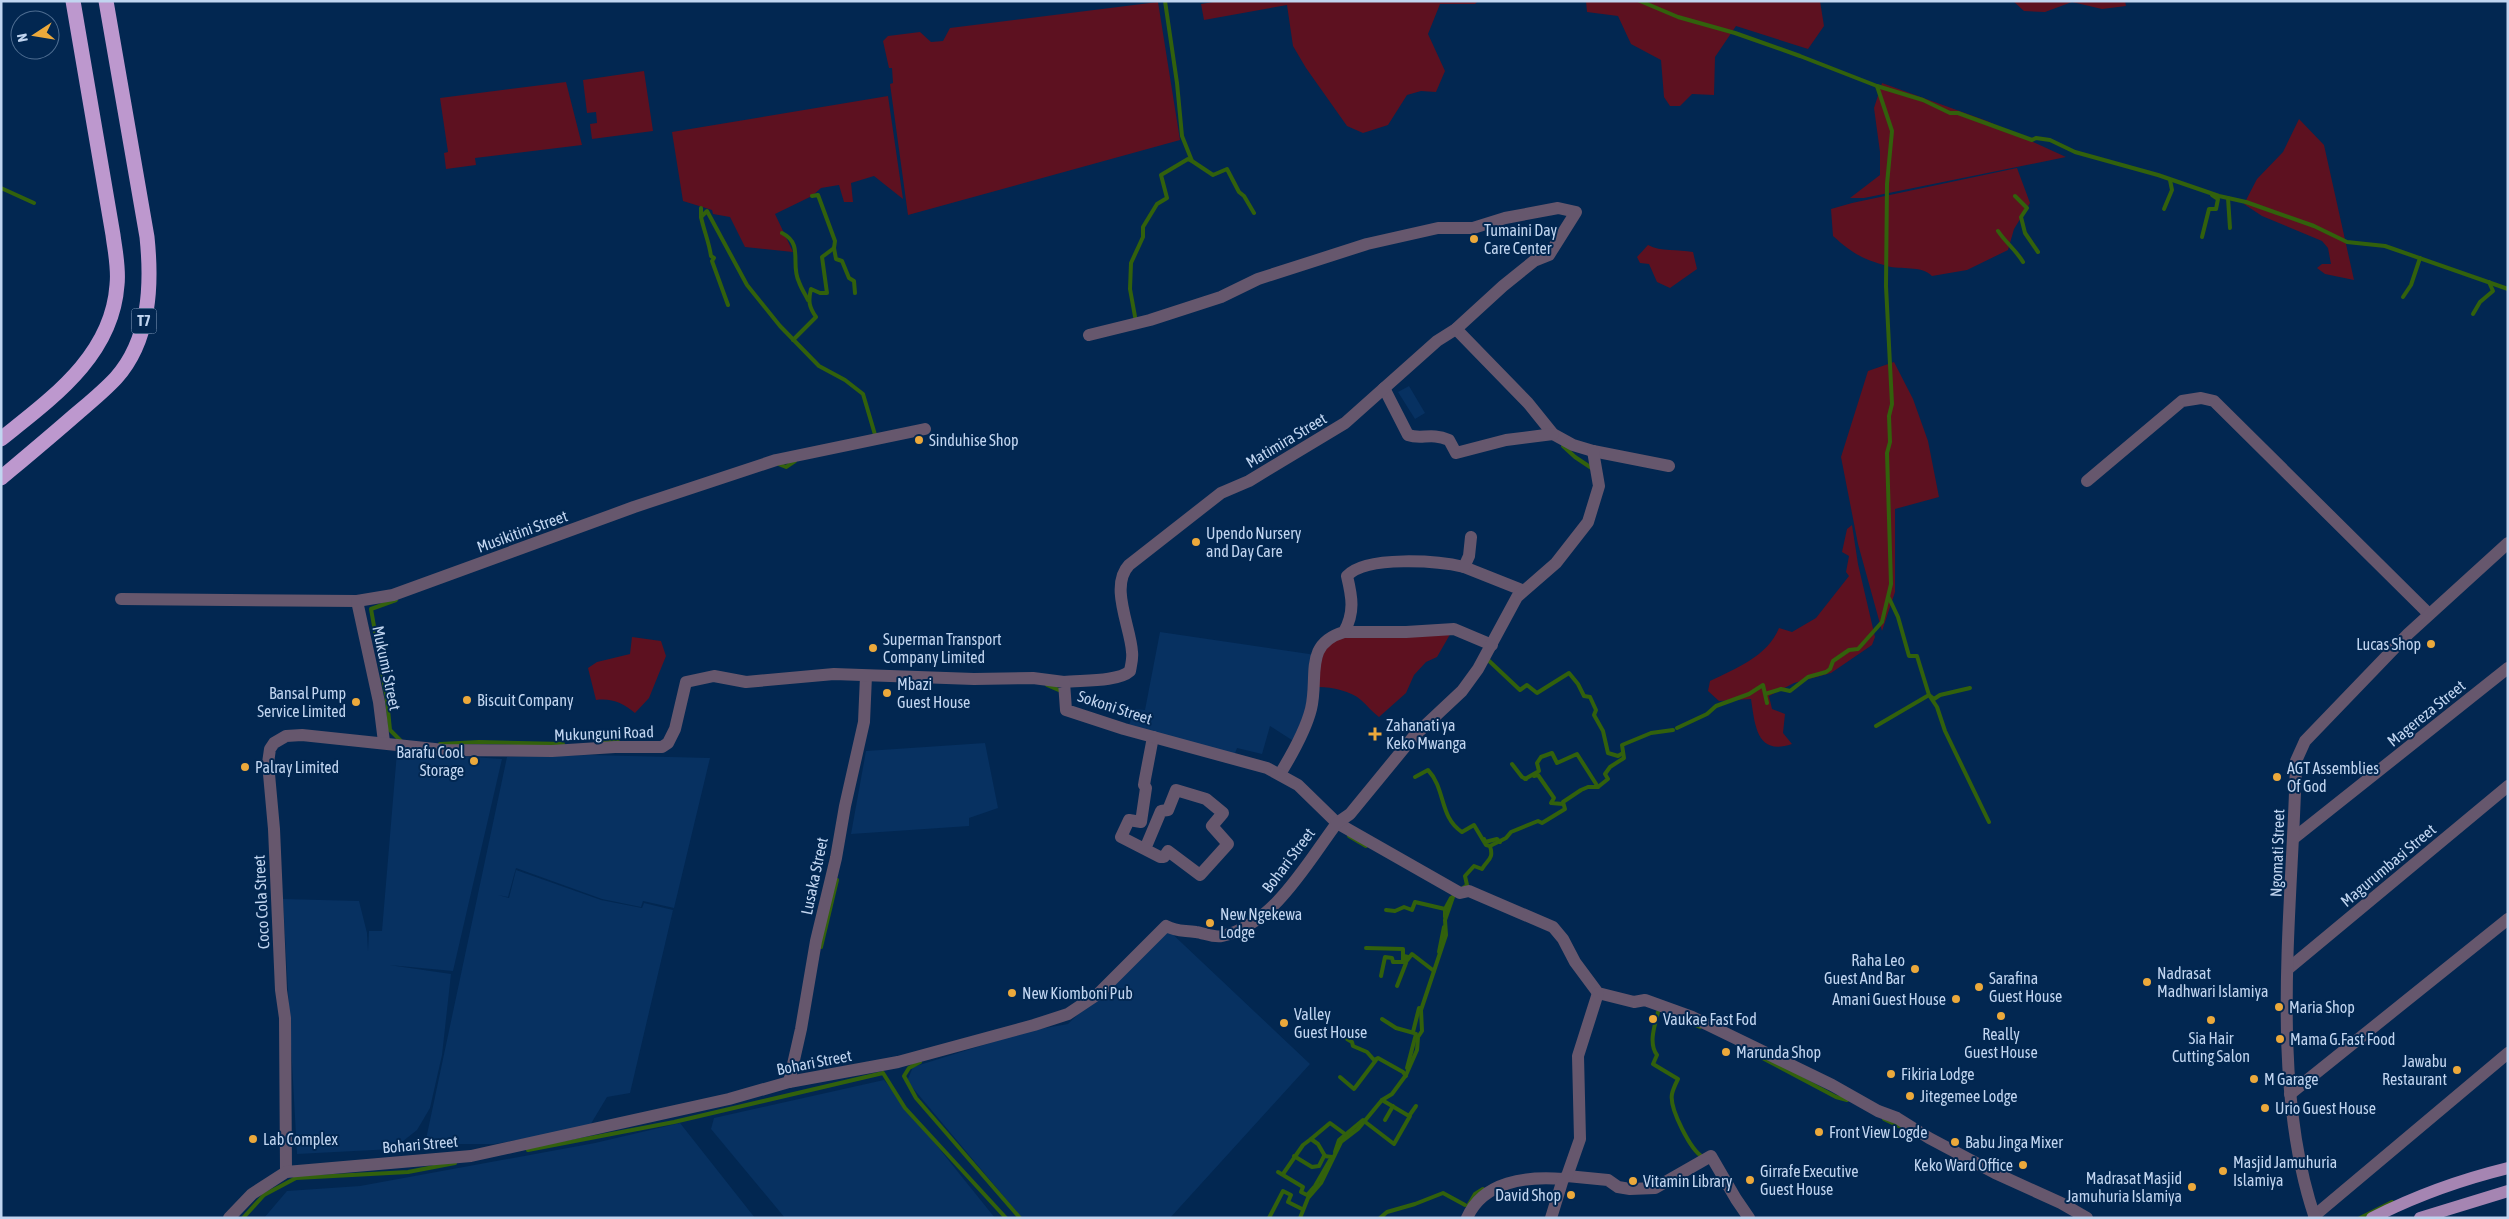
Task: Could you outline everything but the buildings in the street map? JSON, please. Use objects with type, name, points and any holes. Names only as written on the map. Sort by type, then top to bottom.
[{"type":"highway","points":[[1,439],[36,411],[85,365],[103,338],[112,314],[118,284],[102,171],[73,1]]},
{"type":"highway","name":"T7","points":[[1,478],[46,441],[117,377],[138,340],[149,294],[150,263],[106,1]]},
{"type":"main road","points":[[2372,1218],[2417,1196],[2466,1179],[2508,1168]]},
{"type":"main road","points":[[2420,1218],[2508,1191]]},
{"type":"street","name":"Matimira Street","points":[[1064,682],[1108,679],[1124,676],[1130,672],[1132,653],[1124,615],[1121,584],[1126,570],[1130,566],[1221,493],[1249,481],[1330,433],[1437,340],[1456,329],[1539,258],[1549,255],[1576,212],[1558,208],[1505,218],[1473,228],[1438,228],[1367,244],[1266,276],[1221,297],[1150,320],[1089,335]]},
{"type":"street","points":[[1456,329],[1528,403],[1552,434],[1573,445],[1593,451],[1669,466]]},
{"type":"street","points":[[1384,388],[1408,435],[1413,437],[1436,434],[1450,440],[1456,453],[1506,440],[1552,434]]},
{"type":"street","points":[[2087,481],[2182,401],[2201,398],[2214,401],[2429,614]]},
{"type":"street","name":"Musikitini Street","points":[[121,599],[357,601],[394,595],[634,507],[776,460],[925,429]]},
{"type":"street","points":[[1337,823],[1350,814],[1414,736],[1462,691],[1492,645],[1522,590],[1556,563],[1588,522],[1599,486],[1593,451]]},
{"type":"street","points":[[1464,567],[1469,556],[1471,537]]},
{"type":"street","name":"Ngomati Street","points":[[2315,1217],[2298,1157],[2290,1094],[2288,969],[2296,761],[2306,741],[2429,614],[2508,543]]},
{"type":"street","points":[[1344,632],[1352,616],[1347,576],[1356,569],[1375,564],[1414,560],[1423,564],[1464,567],[1522,590]]},
{"type":"street","name":"Mukumi Street","points":[[357,601],[379,702],[384,742]]},
{"type":"street","points":[[1281,775],[1294,751],[1311,709],[1318,653],[1329,637],[1344,632],[1406,632],[1454,629],[1492,645]]},
{"type":"street","name":"Magereza Street","points":[[2294,838],[2508,668]]},
{"type":"street","name":"Mukunguni Road","points":[[384,742],[422,749],[508,751],[615,746],[662,747],[668,743],[675,728],[686,682],[714,676],[746,682],[834,674],[866,676]]},
{"type":"street","name":"Sokoni Street","points":[[866,676],[974,679],[1033,678],[1064,682],[1066,710],[1153,737],[1261,766],[1281,775],[1306,792],[1337,823],[1460,893],[1469,891],[1553,927],[1563,939],[1575,962],[1598,993]]},
{"type":"street","name":"Lusaka Street","points":[[789,1082],[801,1029],[816,941],[836,858],[843,814],[864,722],[866,676]]},
{"type":"street","name":"Coco Cola Street","points":[[286,1172],[285,1018],[281,990],[274,829],[268,756],[274,743],[286,736],[302,735],[384,742]]},
{"type":"street","points":[[1145,849],[1161,811],[1168,810],[1176,790],[1206,799],[1223,813],[1212,826],[1228,844],[1204,873],[1200,875],[1168,850],[1162,858],[1122,837],[1128,820],[1140,822],[1146,788],[1144,785],[1153,737]]},
{"type":"street","name":"Magurumbasi Street","points":[[2288,969],[2508,786]]},
{"type":"street","name":"Bohari Street","points":[[229,1218],[252,1194],[286,1172],[471,1156],[729,1099],[789,1082],[898,1062],[1068,1014],[1098,994],[1166,926],[1176,931],[1195,932],[1220,937],[1253,924],[1276,903],[1337,823]]},
{"type":"street","points":[[2290,1094],[2508,919]]},
{"type":"street","points":[[1551,1218],[1580,1138],[1578,1056],[1598,993],[1634,1002],[1645,1000],[1692,1017],[1832,1086],[1878,1111],[1897,1118],[1929,1138],[1996,1173],[2061,1203],[2087,1218]]},
{"type":"street","points":[[2315,1217],[2508,1053]]},
{"type":"street","points":[[1467,1218],[1480,1196],[1493,1187],[1544,1177],[1565,1177],[1608,1180],[1618,1187],[1630,1189],[1655,1188],[1711,1156],[1736,1199],[1750,1218]]},
{"type":"shaded area","points":[[1219,1],[1478,1],[1475,4],[1440,4],[1428,34],[1445,71],[1436,92],[1421,91],[1407,95],[1388,125],[1363,133],[1347,126],[1306,68],[1293,46],[1287,5],[1204,20],[1201,4]]},
{"type":"shaded area","points":[[1586,1],[1820,1],[1824,26],[1808,49],[1736,26],[1715,57],[1714,95],[1692,94],[1680,106],[1670,106],[1664,97],[1661,60],[1631,44],[1618,16],[1587,12]]},
{"type":"shaded area","points":[[2013,1],[2125,1],[2126,6],[2102,9],[2072,2],[2045,12],[2024,11]]},
{"type":"shaded area","points":[[1158,2],[1180,140],[908,215],[890,84],[893,83],[892,68],[889,68],[883,41],[888,36],[920,32],[931,42],[943,41],[950,28]]},
{"type":"shaded area","points":[[644,71],[653,131],[592,139],[590,124],[597,123],[596,112],[587,113],[583,80]]},
{"type":"shaded area","points":[[566,82],[582,145],[475,158],[476,165],[446,169],[444,153],[448,152],[440,98]]},
{"type":"shaded area","points":[[1882,83],[1987,121],[2066,157],[1864,198],[1850,198],[1880,175],[1880,152],[1874,108]]},
{"type":"shaded area","points":[[888,96],[903,199],[874,176],[851,183],[853,202],[844,202],[839,185],[821,188],[812,196],[775,214],[793,252],[745,247],[730,217],[713,214],[712,210],[683,201],[672,132]]},
{"type":"shaded area","points":[[2299,119],[2324,145],[2354,280],[2325,274],[2317,268],[2322,264],[2331,264],[2328,248],[2322,241],[2262,216],[2244,204],[2257,179],[2283,152]]},
{"type":"shaded area","points":[[2017,168],[2030,203],[2014,229],[2008,250],[1967,270],[1932,276],[1922,270],[1887,266],[1858,255],[1833,236],[1831,209]]},
{"type":"shaded area","points":[[1648,245],[1664,250],[1693,252],[1697,269],[1670,288],[1657,282],[1649,264],[1640,263],[1637,257]]},
{"type":"shaded area","points":[[1894,362],[1913,399],[1928,441],[1939,497],[1895,509],[1895,592],[1882,631],[1858,544],[1841,457],[1868,371]]},
{"type":"shaded area","points":[[1409,386],[1425,413],[1415,419],[1398,392]]},
{"type":"shaded area","points":[[1852,525],[1858,564],[1875,637],[1872,645],[1831,673],[1794,683],[1769,696],[1772,709],[1785,714],[1783,733],[1792,744],[1780,747],[1771,746],[1760,736],[1754,719],[1751,699],[1719,701],[1708,691],[1710,681],[1759,654],[1774,638],[1779,628],[1792,632],[1816,618],[1849,576],[1846,572],[1849,556],[1842,552],[1847,529]]},
{"type":"shaded area","points":[[1452,631],[1437,657],[1426,662],[1414,675],[1406,693],[1379,717],[1352,694],[1319,687],[1319,655],[1324,646],[1333,641],[1365,634]]},
{"type":"shaded area","points":[[1160,632],[1316,655],[1309,705],[1295,742],[1270,726],[1262,754],[1237,748],[1233,759],[1128,729],[1134,709],[1145,710]]},
{"type":"shaded area","points":[[632,637],[661,641],[666,656],[649,698],[635,713],[617,702],[596,700],[588,668],[597,662],[630,654]]},
{"type":"shaded area","points":[[985,743],[998,808],[969,818],[969,826],[851,834],[866,751]]},
{"type":"shaded area","points":[[397,752],[502,759],[453,971],[389,965],[451,974],[442,1055],[430,1108],[417,1130],[393,1149],[297,1154],[283,899],[359,901],[367,933],[368,951],[369,931],[382,931]]},
{"type":"shaded area","points":[[590,755],[710,758],[674,908],[643,901],[641,907],[602,899],[516,868],[508,897],[498,895],[509,898],[516,870],[601,900],[642,908],[644,903],[673,910],[630,1093],[607,1097],[589,1127],[494,1144],[425,1144],[507,757]]},
{"type":"shaded area","points":[[1166,928],[1310,1064],[1170,1218],[1022,1218],[907,1081],[913,1067],[1028,1031],[1068,1024]]},
{"type":"shaded area","points":[[884,1080],[995,1218],[785,1218],[711,1129],[714,1118]]},
{"type":"shaded area","points":[[680,1123],[755,1218],[264,1218],[287,1191],[360,1186],[595,1143]]},
{"type":"waterway","points":[[1165,1],[1177,83],[1182,136],[1192,161],[1213,175],[1227,169],[1239,192],[1244,196],[1254,213]]},
{"type":"waterway","points":[[1640,1],[1678,17],[1735,33],[1877,86],[1923,100],[1950,113],[1958,113],[2032,140],[2036,138],[2050,140],[2075,152],[2158,175],[2219,196],[2246,202],[2314,226],[2347,242],[2385,246],[2508,289]]},
{"type":"waterway","points":[[1677,728],[1707,714],[1716,706],[1749,694],[1763,685],[1767,703],[1765,694],[1781,689],[1790,691],[1808,677],[1826,672],[1830,669],[1833,661],[1849,650],[1858,649],[1882,622],[1891,584],[1887,453],[1890,442],[1889,416],[1892,404],[1886,286],[1887,184],[1892,131],[1877,86]]},
{"type":"waterway","points":[[1136,322],[1130,289],[1131,263],[1143,237],[1143,227],[1157,204],[1167,198],[1161,175],[1188,159],[1192,161]]},
{"type":"waterway","points":[[2164,209],[2172,190],[2170,180]]},
{"type":"waterway","points":[[1,188],[34,203]]},
{"type":"waterway","points":[[793,340],[816,317],[810,304],[811,289],[820,293],[827,293],[822,257],[834,248],[835,241],[818,195],[812,196]]},
{"type":"waterway","points":[[2202,237],[2209,209],[2216,209],[2218,199],[2212,195]]},
{"type":"waterway","points":[[2015,196],[2027,208],[2021,217],[2025,233],[2038,252]]},
{"type":"waterway","points":[[2228,198],[2230,228]]},
{"type":"waterway","points":[[701,208],[701,217],[707,211],[747,285],[780,326],[819,366],[845,380],[863,394],[876,438]]},
{"type":"waterway","points":[[701,217],[711,256],[714,258],[712,261],[728,305]]},
{"type":"waterway","points":[[1998,231],[2023,262]]},
{"type":"waterway","points":[[782,233],[793,243],[797,275],[808,300]]},
{"type":"waterway","points":[[834,248],[836,259],[842,261],[849,278],[854,281],[855,293]]},
{"type":"waterway","points":[[2403,297],[2411,285],[2420,258]]},
{"type":"waterway","points":[[2473,314],[2480,302],[2493,291],[2489,282]]},
{"type":"waterway","points":[[1563,446],[1593,469]]},
{"type":"waterway","points":[[776,463],[786,467],[795,461]]},
{"type":"waterway","points":[[1889,598],[1898,617],[1909,656],[1917,656],[1929,695],[1934,699],[1940,695],[1970,688]]},
{"type":"waterway","points":[[396,600],[371,609],[387,700],[390,730],[401,741]]},
{"type":"waterway","points":[[1486,658],[1520,690],[1527,685],[1537,693],[1569,673],[1578,684],[1584,696],[1590,697],[1596,710],[1594,715],[1603,731],[1608,753],[1618,756],[1623,753]]},
{"type":"waterway","points":[[1047,685],[1061,691]]},
{"type":"waterway","points":[[1876,726],[1929,695],[1937,707],[1945,731],[1989,822]]},
{"type":"waterway","points":[[1463,888],[1467,885],[1465,876],[1474,866],[1482,869],[1490,859],[1490,846],[1506,838],[1511,832],[1538,821],[1542,823],[1565,809],[1563,802],[1581,790],[1588,787],[1598,787],[1608,779],[1605,774],[1610,767],[1624,758],[1622,745],[1651,733],[1673,730]]},
{"type":"waterway","points":[[600,742],[618,741]]},
{"type":"waterway","points":[[440,744],[479,742],[563,744]]},
{"type":"waterway","points":[[1525,779],[1539,771],[1537,763],[1541,757],[1552,753],[1557,763],[1577,754],[1598,787]]},
{"type":"waterway","points":[[1512,764],[1522,777],[1526,779]]},
{"type":"waterway","points":[[1415,777],[1428,770],[1438,786],[1446,811],[1455,826],[1462,832],[1474,825],[1486,845],[1490,846]]},
{"type":"waterway","points":[[1534,776],[1538,775],[1554,798],[1551,803],[1563,804]]},
{"type":"waterway","points":[[1349,836],[1366,846]]},
{"type":"waterway","points":[[1484,839],[1485,842],[1497,839],[1500,842]]},
{"type":"waterway","points":[[821,947],[837,880]]},
{"type":"waterway","points":[[1300,1218],[1308,1198],[1321,1183],[1341,1142],[1358,1129],[1382,1100],[1392,1094],[1406,1075],[1417,1050],[1418,1037],[1422,1031],[1421,1010],[1446,935],[1445,920],[1454,894]]},
{"type":"waterway","points":[[1445,917],[1445,909],[1451,898]]},
{"type":"waterway","points":[[1386,910],[1395,911],[1404,907],[1412,910],[1415,902],[1445,909]]},
{"type":"waterway","points":[[1439,952],[1444,927]]},
{"type":"waterway","points":[[1366,948],[1403,949],[1403,962],[1404,956],[1408,957],[1405,963],[1412,954],[1434,971]]},
{"type":"waterway","points":[[1381,976],[1385,957],[1392,958],[1393,962],[1403,962]]},
{"type":"waterway","points":[[1397,986],[1406,963]]},
{"type":"waterway","points":[[1413,1032],[1419,1008]]},
{"type":"waterway","points":[[1658,1012],[1653,1040],[1654,1050],[1657,1055],[1653,1064],[1678,1079],[1672,1094],[1677,1119],[1693,1147],[1703,1157]]},
{"type":"waterway","points":[[1382,1019],[1396,1028],[1414,1033]]},
{"type":"waterway","points":[[1681,1019],[1700,1027]]},
{"type":"waterway","points":[[1407,1068],[1416,1034]]},
{"type":"waterway","points":[[1347,1039],[1352,1042],[1353,1046],[1367,1052],[1374,1060],[1378,1058],[1403,1072],[1406,1076]]},
{"type":"waterway","points":[[1751,1052],[1836,1097],[1847,1100]]},
{"type":"waterway","points":[[1340,1077],[1354,1089],[1376,1060]]},
{"type":"waterway","points":[[920,1062],[909,1068],[904,1076],[916,1098],[1020,1218]]},
{"type":"waterway","points":[[528,1150],[674,1122],[883,1073],[905,1108],[1006,1218]]},
{"type":"waterway","points":[[1382,1100],[1409,1116],[1416,1106]]},
{"type":"waterway","points":[[1385,1120],[1393,1106]]},
{"type":"waterway","points":[[1364,1121],[1394,1144],[1410,1116]]},
{"type":"waterway","points":[[1884,1119],[1903,1128]]},
{"type":"waterway","points":[[1335,1152],[1339,1140],[1363,1120]]},
{"type":"waterway","points":[[1311,1139],[1330,1123],[1345,1134]]},
{"type":"waterway","points":[[1283,1174],[1303,1145],[1311,1139],[1318,1144],[1325,1156]]},
{"type":"waterway","points":[[1294,1156],[1312,1167],[1319,1166],[1324,1156],[1332,1157]]},
{"type":"waterway","points":[[1308,1194],[1315,1186],[1330,1160]]},
{"type":"waterway","points":[[243,1218],[264,1195],[296,1178],[408,1172],[455,1163]]},
{"type":"waterway","points":[[1278,1172],[1303,1187],[1301,1192],[1309,1196]]},
{"type":"waterway","points":[[1468,1206],[1475,1194],[1483,1189]]},
{"type":"waterway","points":[[1269,1218],[1283,1191],[1291,1195],[1288,1202],[1302,1209]]},
{"type":"waterway","points":[[1380,1218],[1387,1212],[1443,1193],[1465,1205]]},
{"type":"waterway","points":[[2360,1218],[2392,1202]]},
{"type":"place","name":"Tumaini Day Care Center","points":[[1474,239]]},
{"type":"place","name":"Sinduhise Shop","points":[[919,440]]},
{"type":"place","name":"Upendo Nursery and Day Care","points":[[1196,542]]},
{"type":"place","name":"Lucas Shop","points":[[2431,644]]},
{"type":"place","name":"Superman Transport Company Limited","points":[[873,648]]},
{"type":"place","name":"Mbazi Guest House","points":[[887,693]]},
{"type":"place","name":"Biscuit Company","points":[[467,700]]},
{"type":"place","name":"Bansal Pump Service Limited","points":[[356,702]]},
{"type":"place","name":"Zahanati ya Keko Mwanga","points":[[1375,734]]},
{"type":"place","name":"Barafu Cool Storage","points":[[474,761]]},
{"type":"place","name":"Palray Limited","points":[[245,767]]},
{"type":"place","name":"AGT Assemblies Of God","points":[[2277,777]]},
{"type":"place","name":"New Ngekewa Lodge","points":[[1210,923]]},
{"type":"place","name":"Raha Leo Guest And Bar","points":[[1915,969]]},
{"type":"place","name":"Nadrasat Madhwari Islamiya","points":[[2147,982]]},
{"type":"place","name":"Sarafina Guest House","points":[[1979,987]]},
{"type":"place","name":"New Kiomboni Pub","points":[[1012,993]]},
{"type":"place","name":"Amani Guest House","points":[[1956,999]]},
{"type":"place","name":"Maria Shop","points":[[2279,1007]]},
{"type":"place","name":"Really Guest House","points":[[2001,1016]]},
{"type":"place","name":"Vaukae Fast Fod","points":[[1653,1019]]},
{"type":"place","name":"Sia Hair Cutting Salon","points":[[2211,1020]]},
{"type":"place","name":"Valley Guest House","points":[[1284,1023]]},
{"type":"place","name":"Mama G.Fast Food","points":[[2280,1039]]},
{"type":"place","name":"Marunda Shop","points":[[1726,1052]]},
{"type":"place","name":"Jawabu Restaurant","points":[[2457,1070]]},
{"type":"place","name":"Fikiria Lodge","points":[[1891,1074]]},
{"type":"place","name":"M Garage","points":[[2254,1079]]},
{"type":"place","name":"Jitegemee Lodge","points":[[1910,1096]]},
{"type":"place","name":"Urio Guest House","points":[[2265,1108]]},
{"type":"place","name":"Front View Logde","points":[[1819,1132]]},
{"type":"place","name":"Lab Complex","points":[[253,1139]]},
{"type":"place","name":"Babu Jinga Mixer","points":[[1955,1142]]},
{"type":"place","name":"Keko Ward Office","points":[[2023,1165]]},
{"type":"place","name":"Masjid Jamuhuria Islamiya","points":[[2223,1171]]},
{"type":"place","name":"Girrafe Executive Guest House","points":[[1750,1180]]},
{"type":"place","name":"Vitamin Library","points":[[1633,1181]]},
{"type":"place","name":"Madrasat Masjid Jamuhuria Islamiya","points":[[2192,1187]]},
{"type":"place","name":"David Shop","points":[[1571,1195]]}]
